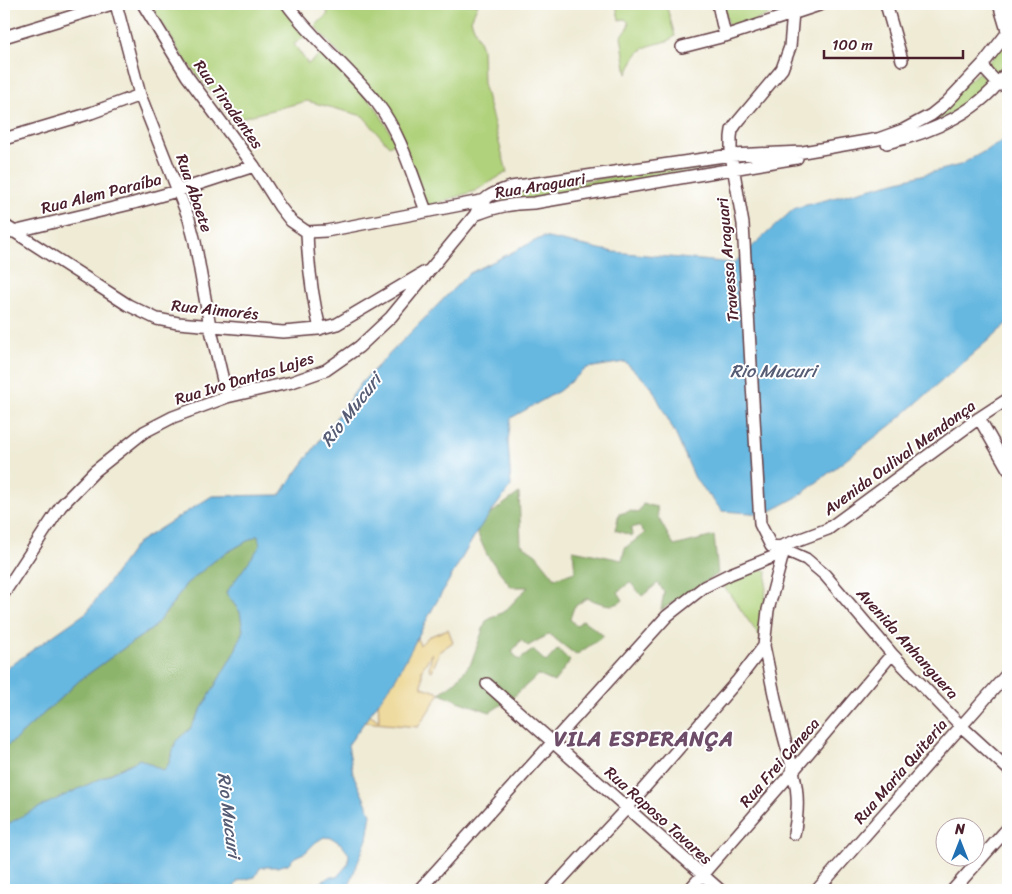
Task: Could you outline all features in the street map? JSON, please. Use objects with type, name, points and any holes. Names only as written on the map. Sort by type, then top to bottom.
[{"type":"street","points":[[4,37],[112,4]]},
{"type":"street","name":"Rua Abaete","points":[[116,4],[140,95],[189,218],[210,326],[227,397]]},
{"type":"street","name":"Rua Tiradentes","points":[[143,4],[187,76],[254,166],[280,207],[291,220],[307,232]]},
{"type":"street","points":[[287,4],[378,104],[397,138],[426,211]]},
{"type":"street","points":[[718,4],[724,36]]},
{"type":"street","points":[[682,47],[724,36],[822,4]]},
{"type":"street","points":[[886,4],[902,60]]},
{"type":"street","points":[[877,142],[931,115],[946,103],[983,64],[1008,33],[999,4]]},
{"type":"street","name":"Travessa Araguari","points":[[781,548],[771,546],[760,524],[743,224],[731,137],[732,130],[736,124],[782,69],[790,47],[793,12]]},
{"type":"street","points":[[983,64],[990,75],[1004,82]]},
{"type":"street","points":[[877,142],[908,137],[937,127],[974,105],[1004,82],[1008,70]]},
{"type":"street","points":[[4,139],[91,113],[140,95]]},
{"type":"street","name":"Rua Araguari","points":[[475,215],[481,201],[494,193],[511,187],[732,155],[803,152],[877,142]]},
{"type":"street","name":"Rua Araguari","points":[[475,215],[497,206],[534,204],[877,142]]},
{"type":"street","name":"Rua Alem Paraíba","points":[[9,229],[177,191],[254,166]]},
{"type":"street","points":[[320,329],[308,269],[307,232],[326,231],[481,201],[497,206]]},
{"type":"street","name":"Rua Ivo Dantas Lajes","points":[[4,593],[61,506],[95,471],[144,432],[172,417],[227,397],[292,382],[326,370],[359,347],[391,317],[475,215]]},
{"type":"street","name":"Rua Aimorés","points":[[9,229],[128,305],[157,319],[210,326],[283,332],[320,329],[336,324],[432,268]]},
{"type":"street","name":"Avenida Oulival Mendonça","points":[[419,890],[667,616],[704,587],[730,574],[775,556],[781,548],[828,529],[978,418],[1008,399]]},
{"type":"street","points":[[978,418],[1008,469]]},
{"type":"street","points":[[781,548],[768,610],[764,646],[782,729],[794,770],[799,809],[794,834]]},
{"type":"street","name":"Avenida Anhanguera","points":[[781,548],[817,566],[892,654],[961,726],[1008,769]]},
{"type":"street","points":[[552,890],[626,809],[738,680],[764,646]]},
{"type":"street","name":"Rua Frei Caneca","points":[[689,890],[892,654]]},
{"type":"street","name":"Rua Maria Quiteria","points":[[817,890],[1008,673]]},
{"type":"street","name":"Rua Raposo Tavares","points":[[487,684],[554,741],[626,809],[720,890]]},
{"type":"street","points":[[953,890],[1008,828]]},
{"type":"green space","points":[[150,4],[280,4],[287,15],[306,36],[294,44],[308,64],[322,53],[375,106],[396,142],[389,146],[363,116],[307,101],[233,120],[183,57]]},
{"type":"green space","points":[[324,4],[478,4],[471,20],[482,48],[483,83],[507,172],[475,191],[428,206],[380,101],[315,26],[328,14]]},
{"type":"green space","points":[[616,4],[666,4],[675,36],[667,41],[646,47],[639,52],[627,74],[621,36],[627,30],[629,23],[625,19],[619,20]]},
{"type":"green space","points":[[723,4],[768,4],[772,13],[744,26],[729,27]]},
{"type":"green space","points":[[1006,40],[1008,43],[1008,63],[1001,72],[994,74],[987,64]]},
{"type":"green space","points":[[979,72],[983,77],[994,81],[961,109],[907,136],[906,134]]},
{"type":"green space","points":[[722,159],[725,163],[723,167],[506,203],[501,199],[506,194]]},
{"type":"green space","points":[[519,493],[521,544],[536,554],[555,578],[575,572],[573,550],[622,560],[625,548],[645,533],[638,526],[631,528],[632,536],[615,530],[619,514],[631,511],[638,513],[643,504],[657,507],[658,517],[674,546],[714,536],[718,574],[661,610],[664,592],[658,583],[642,596],[630,582],[618,592],[623,600],[615,604],[605,604],[587,598],[574,607],[570,619],[576,626],[583,620],[604,636],[576,655],[549,634],[528,646],[521,640],[512,652],[519,660],[533,650],[546,662],[558,649],[570,661],[554,682],[538,675],[512,698],[490,712],[440,693],[455,682],[471,663],[486,621],[505,611],[528,587],[511,587],[487,555],[474,526]]},
{"type":"green space","points":[[259,534],[261,546],[226,593],[240,612],[243,630],[235,651],[190,729],[176,741],[169,763],[164,771],[140,759],[4,826],[4,748],[80,680],[152,629],[186,584],[219,557]]},
{"type":"green space","points":[[762,569],[767,571],[764,617],[760,637],[723,585]]},
{"type":"sand","points":[[407,616],[420,645],[428,637],[448,629],[453,642],[440,651],[432,671],[429,669],[432,653],[422,669],[422,687],[440,693],[418,727],[353,721],[358,706],[379,721],[377,662]]},
{"type":"water","name":"Rio Mucuri","points":[[1008,138],[1008,323],[896,421],[799,496],[765,514],[722,511],[695,478],[651,386],[625,362],[587,368],[559,391],[511,418],[508,441],[511,486],[478,530],[433,608],[396,678],[348,745],[353,774],[371,814],[367,839],[346,890],[310,890],[329,877],[337,877],[348,864],[349,854],[341,844],[332,838],[324,837],[288,864],[260,868],[255,877],[238,881],[232,890],[4,890],[4,826],[37,808],[140,759],[164,771],[169,763],[176,741],[190,729],[235,651],[243,630],[240,612],[226,593],[260,546],[258,535],[219,557],[186,584],[152,629],[80,680],[4,748],[4,670],[87,612],[137,543],[212,496],[280,495],[362,382],[468,274],[543,237],[614,252],[734,263],[795,208],[960,165]]},
{"type":"district","name":"VILA ESPERANÇA","points":[[644,739]]}]
